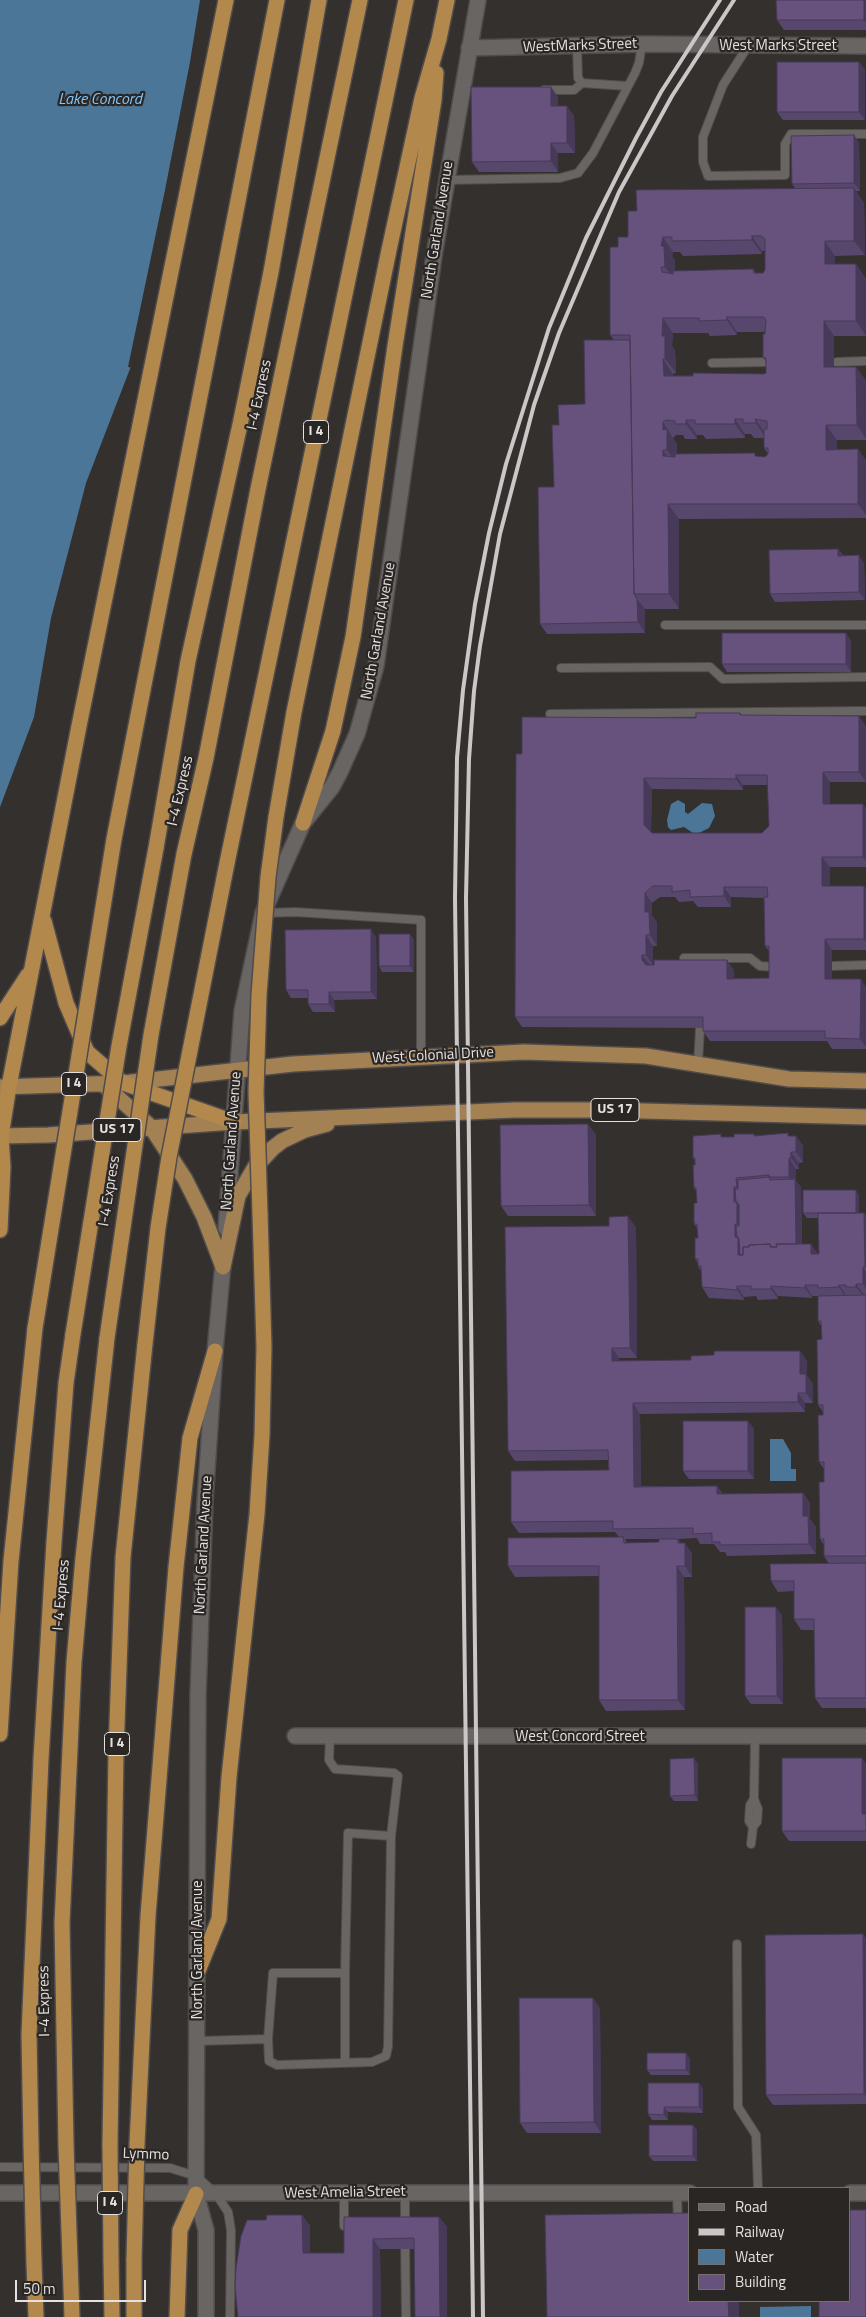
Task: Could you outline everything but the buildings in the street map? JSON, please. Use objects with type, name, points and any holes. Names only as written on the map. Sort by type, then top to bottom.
[{"type":"highway","name":"I 4","points":[[0,1734],[12,1552],[35,1328],[114,839],[277,0]]},
{"type":"highway","name":"I-4 Express","points":[[36,2317],[29,2034],[42,1749],[54,1542],[66,1382],[117,1055],[156,848],[188,661],[263,309],[319,0]]},
{"type":"highway","name":"I-4 Express","points":[[72,2317],[66,2145],[62,1923],[74,1662],[83,1558],[107,1338],[151,1035],[184,854],[206,758],[258,489],[360,0]]},
{"type":"highway","name":"I 4","points":[[112,2317],[110,2145],[116,1752],[123,1557],[158,1228],[169,1157],[227,863],[406,0]]},
{"type":"highway","points":[[198,1971],[219,1919],[229,1777],[257,1514],[262,1435],[264,1347],[256,1101],[258,1012],[267,893],[276,817],[294,712],[385,268],[422,98],[439,39],[447,0]]},
{"type":"highway","points":[[0,1230],[3,1167],[0,1136],[5,1087],[32,970],[225,4]]},
{"type":"highway","points":[[303,823],[333,731],[353,636],[434,100],[439,39]]},
{"type":"highway","points":[[42,917],[66,1003],[87,1052],[124,1083],[234,1122]]},
{"type":"highway","points":[[0,1018],[32,970]]},
{"type":"highway","name":"West Colonial Drive","points":[[5,1087],[124,1083],[236,1070],[421,1056],[515,1052],[646,1056],[789,1079],[866,1081]]},
{"type":"highway","points":[[103,1084],[151,1127],[185,1179],[197,1201],[223,1268]]},
{"type":"highway","name":"US 17","points":[[0,1136],[48,1135],[234,1122],[365,1116],[578,1110],[866,1117]]},
{"type":"highway","points":[[223,1268],[238,1196],[255,1167],[267,1154],[282,1141],[306,1130],[365,1116]]},
{"type":"highway","points":[[134,2317],[137,2144],[149,1906],[176,1567],[190,1438],[215,1351]]},
{"type":"highway","points":[[177,2317],[180,2230],[196,2194]]},
{"type":"street","name":"North Garland Avenue","points":[[206,2317],[206,2230],[196,2194],[199,1663],[205,1511],[215,1351],[242,1011],[263,913],[303,823],[332,787],[340,772],[357,734],[376,666],[418,360],[446,180],[478,0]]},
{"type":"street","name":"WestMarks Street","points":[[469,48],[690,44]]},
{"type":"street","name":"West Marks Street","points":[[690,44],[866,46]]},
{"type":"street","name":"West Concord Street","points":[[295,1736],[866,1736]]},
{"type":"street","name":"West Amelia Street","points":[[0,2193],[683,2193]]},
{"type":"street","points":[[851,2193],[866,2193]]},
{"type":"lane","points":[[446,180],[556,178],[578,173],[586,164],[628,86],[639,63],[642,44]]},
{"type":"lane","points":[[748,46],[723,85],[703,137],[703,162],[708,176],[786,176],[785,144],[791,134],[866,134]]},
{"type":"lane","points":[[577,47],[578,78],[582,83]]},
{"type":"lane","points":[[532,90],[572,90],[582,83],[628,86]]},
{"type":"lane","points":[[837,362],[866,361]]},
{"type":"lane","points":[[712,363],[770,362]]},
{"type":"lane","points":[[665,625],[866,625]]},
{"type":"lane","points":[[561,668],[710,667],[723,679],[866,678]]},
{"type":"lane","points":[[550,714],[866,711]]},
{"type":"lane","points":[[263,913],[295,912],[421,920],[421,1056]]},
{"type":"lane","points":[[684,958],[699,961],[750,958],[760,966],[776,967]]},
{"type":"lane","points":[[832,966],[866,965]]},
{"type":"lane","points":[[698,1064],[700,1028]]},
{"type":"lane","points":[[330,1736],[330,1760],[335,1768],[394,1773],[398,1776],[391,1836],[388,2047],[386,2056],[376,2062],[272,2064],[269,2061],[268,2039],[273,1973],[345,1973]]},
{"type":"lane","points":[[751,1844],[753,1828],[749,1821],[750,1805],[754,1799],[754,1737]]},
{"type":"lane","points":[[345,2063],[348,1833],[391,1836]]},
{"type":"lane","points":[[737,1944],[738,2107],[756,2135],[758,2187]]},
{"type":"lane","points":[[198,2041],[268,2039]]},
{"type":"lane","name":"Lymmo","points":[[0,2167],[170,2168],[196,2176],[216,2194],[228,2212],[231,2230],[230,2317]]},
{"type":"lane","points":[[405,2192],[406,2317]]},
{"type":"lane","points":[[344,2193],[344,2235]]},
{"type":"lane","points":[[678,2231],[683,2193]]},
{"type":"water","name":"Lake Concord","points":[[0,0],[227,0],[138,348],[86,483],[51,618],[34,717],[0,807]]},
{"type":"water","points":[[678,800],[685,804],[685,812],[688,814],[702,803],[712,804],[715,816],[709,828],[699,833],[693,833],[684,827],[671,830],[668,827],[667,820],[671,804]]},
{"type":"water","points":[[770,1439],[783,1439],[791,1453],[791,1469],[796,1469],[796,1481],[770,1481]]},
{"type":"water","points":[[811,2306],[811,2317],[760,2317],[760,2307]]},
{"type":"pier","points":[[200,0],[229,0],[187,175],[140,349],[133,368],[128,367],[165,190]]},
{"type":"railway","points":[[473,2317],[455,898],[457,758],[463,690],[475,604],[489,533],[506,464],[549,328],[586,238],[636,138],[661,92],[720,0]]},
{"type":"railway","points":[[483,2317],[466,898],[469,759],[474,691],[500,534],[534,405],[559,333],[619,192],[672,96],[734,0]]}]
